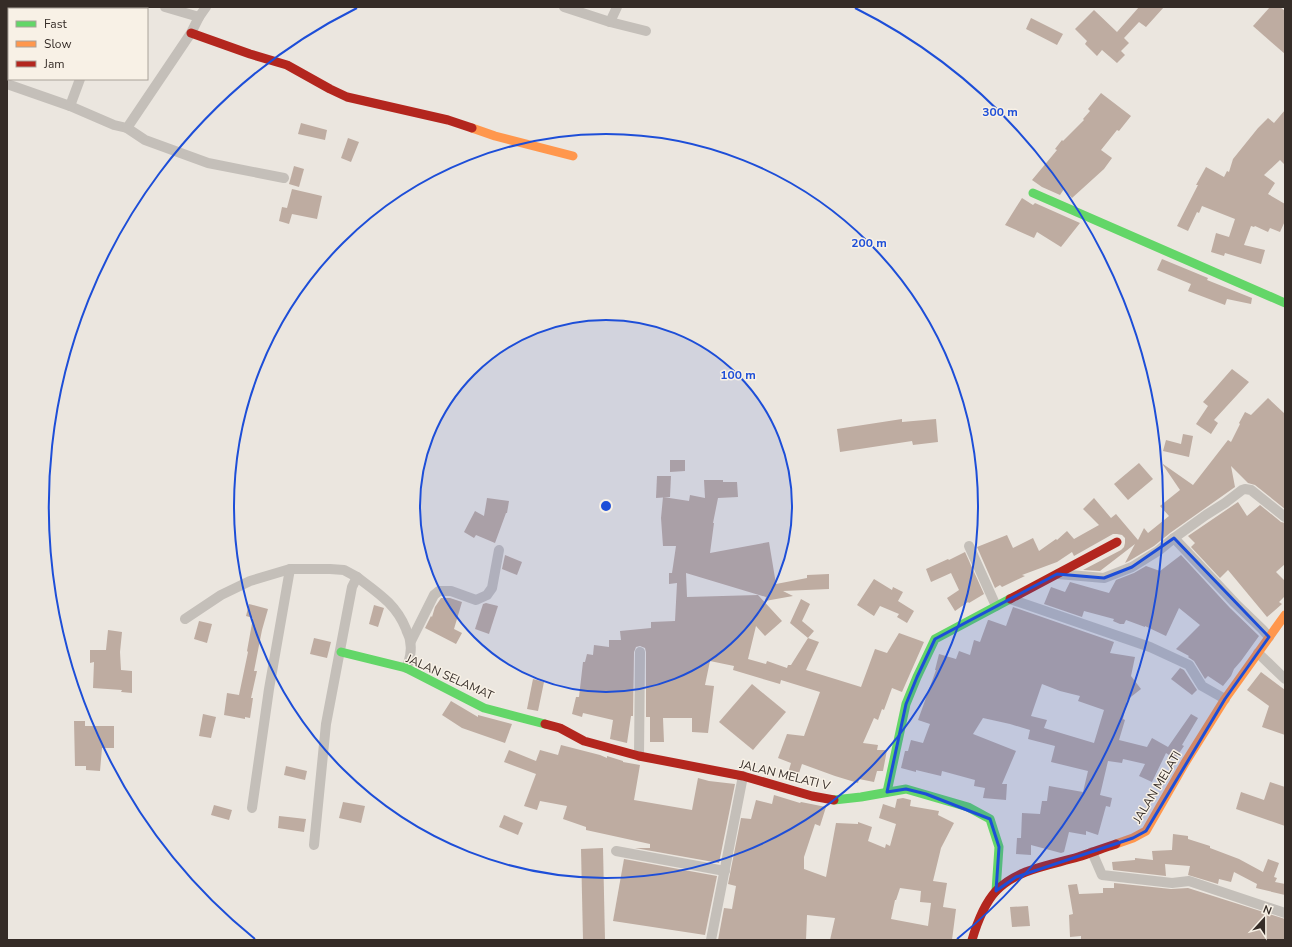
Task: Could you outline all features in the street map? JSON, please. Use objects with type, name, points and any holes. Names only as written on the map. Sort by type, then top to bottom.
[{"type":"street","points":[[165,7],[199,17]]},
{"type":"street","points":[[127,128],[191,33],[206,7]]},
{"type":"street","points":[[564,7],[610,22],[646,31]]},
{"type":"street","points":[[610,22],[617,7]]},
{"type":"street","points":[[191,33],[250,54],[287,65],[330,90],[347,97],[448,120],[495,136],[573,156]]},
{"type":"street","points":[[70,106],[80,80]]},
{"type":"street","points":[[7,84],[70,106],[114,125],[127,128],[145,140],[208,163],[284,178]]},
{"type":"street","points":[[1033,193],[1285,303]]},
{"type":"street","points":[[1057,574],[1104,578],[1132,568],[1245,489],[1251,490],[1285,517]]},
{"type":"street","points":[[1174,538],[1235,604],[1262,629],[1268,637]]},
{"type":"street","points":[[887,792],[906,704],[935,639],[1117,542]]},
{"type":"street","points":[[969,546],[996,606]]},
{"type":"street","points":[[406,668],[409,662],[411,641],[434,595],[438,591],[451,591],[476,600],[487,595],[492,588],[499,550]]},
{"type":"street","points":[[184,619],[221,595],[250,581],[290,569],[337,569],[344,570],[357,577],[382,596],[401,618],[411,641]]},
{"type":"street","points":[[252,808],[269,689],[290,569]]},
{"type":"street","points":[[314,845],[326,724],[341,652],[352,587],[357,577]]},
{"type":"street","points":[[1010,599],[1150,647],[1189,665],[1202,686],[1224,699]]},
{"type":"street","name":"JALAN MELATI","points":[[972,940],[982,912],[996,891],[1002,885],[1016,877],[1133,838],[1146,831],[1224,699],[1285,615]]},
{"type":"street","name":"JALAN SELAMAT","points":[[341,652],[406,668],[484,708],[560,728],[584,742],[639,756]]},
{"type":"street","points":[[639,756],[640,652]]},
{"type":"street","points":[[1258,653],[1285,679]]},
{"type":"street","name":"JALAN MELATI V","points":[[639,756],[743,776],[812,796],[837,800],[906,789],[968,807],[990,819],[999,847],[996,891]]},
{"type":"street","points":[[711,940],[743,776]]},
{"type":"street","points":[[616,851],[725,871]]},
{"type":"street","points":[[1092,852],[1102,875],[1172,883],[1190,881],[1285,913]]},
{"type":"highlighted area","points":[[1174,538],[1269,637],[1225,699],[1146,831],[1133,838],[1016,877],[996,891],[999,847],[990,819],[926,794],[906,789],[887,792],[906,704],[917,677],[935,639],[945,633],[1057,574],[1104,578],[1132,567]]},
{"type":"building","points":[[1139,7],[1164,7],[1146,27],[1139,22],[1124,38],[1129,43],[1121,51],[1125,55],[1117,63],[1102,50],[1097,56],[1085,44],[1087,41],[1075,29],[1094,10],[1117,32]]},
{"type":"building","points":[[1270,7],[1280,7],[1285,11],[1285,54],[1253,26]]},
{"type":"building","points":[[1031,18],[1063,34],[1057,45],[1026,29]]},
{"type":"building","points":[[1101,93],[1131,116],[1119,131],[1117,130],[1101,150],[1112,158],[1104,169],[1072,198],[1064,189],[1060,195],[1042,187],[1032,180],[1057,150],[1055,149],[1062,140],[1063,141],[1084,120],[1083,119],[1090,111],[1088,109]]},
{"type":"building","points":[[1285,110],[1285,165],[1280,160],[1264,175],[1275,183],[1268,194],[1285,204],[1285,221],[1280,232],[1270,228],[1268,232],[1255,226],[1251,226],[1244,245],[1265,250],[1261,264],[1225,253],[1224,256],[1211,252],[1216,233],[1229,237],[1235,219],[1202,206],[1199,213],[1197,212],[1188,231],[1177,226],[1198,185],[1196,185],[1206,167],[1224,177],[1227,171],[1229,172],[1233,159],[1258,128],[1268,118],[1274,123]]},
{"type":"building","points":[[301,123],[327,130],[325,140],[298,134]]},
{"type":"building","points":[[348,138],[359,142],[351,162],[341,158]]},
{"type":"building","points":[[294,166],[304,169],[299,187],[289,184]]},
{"type":"building","points":[[292,189],[322,196],[317,219],[292,214],[289,224],[279,221],[282,207],[287,208]]},
{"type":"building","points":[[1022,198],[1033,205],[1035,203],[1080,223],[1061,247],[1037,232],[1034,238],[1005,225]]},
{"type":"building","points":[[1162,259],[1208,278],[1207,280],[1252,298],[1251,304],[1227,299],[1225,305],[1188,291],[1191,284],[1157,270]]},
{"type":"building","points":[[1232,369],[1249,382],[1214,420],[1218,423],[1211,434],[1196,424],[1208,406],[1203,402]]},
{"type":"building","points":[[1268,398],[1285,414],[1285,509],[1255,485],[1248,483],[1231,466],[1235,487],[1154,546],[1129,561],[1125,563],[1135,544],[1100,571],[1083,570],[1124,547],[1125,538],[1122,535],[1113,534],[1074,556],[1072,552],[1057,562],[1022,575],[1025,576],[1002,587],[1000,585],[995,588],[977,547],[1007,535],[1013,548],[1033,538],[1039,551],[1056,539],[1057,540],[1067,531],[1074,539],[1099,525],[1083,509],[1094,498],[1111,518],[1116,514],[1138,540],[1144,528],[1148,533],[1169,516],[1160,506],[1180,490],[1163,464],[1193,485],[1228,440],[1231,442],[1245,412],[1251,415]]},
{"type":"building","points":[[902,419],[902,422],[936,419],[938,442],[913,445],[912,441],[840,452],[837,429]]},
{"type":"building","points":[[1183,434],[1193,436],[1189,457],[1163,451],[1166,440],[1181,444]]},
{"type":"building","points":[[670,460],[685,460],[685,471],[670,472]]},
{"type":"building","points":[[1139,463],[1153,479],[1128,500],[1114,484]]},
{"type":"building","points":[[657,476],[671,476],[670,497],[656,498]]},
{"type":"building","points":[[704,480],[737,482],[738,497],[718,498],[713,523],[710,553],[769,542],[776,584],[807,578],[807,575],[829,574],[829,589],[783,591],[793,596],[765,601],[766,597],[686,573],[687,597],[758,595],[782,621],[765,636],[756,626],[748,659],[766,664],[767,661],[787,668],[788,665],[791,665],[808,638],[819,642],[806,670],[861,687],[875,649],[887,653],[899,633],[924,642],[902,692],[892,688],[884,710],[882,709],[878,720],[874,718],[863,743],[878,745],[877,750],[887,750],[883,771],[877,771],[874,782],[859,779],[858,783],[802,764],[798,776],[788,773],[791,763],[778,758],[787,734],[804,736],[820,692],[781,680],[780,684],[733,670],[734,666],[710,661],[705,685],[714,686],[708,733],[692,732],[692,718],[663,718],[664,742],[650,742],[650,717],[646,717],[646,652],[645,648],[640,646],[636,647],[634,652],[633,716],[631,716],[627,743],[610,739],[613,720],[583,713],[582,717],[572,714],[576,697],[579,697],[583,662],[585,662],[587,654],[593,655],[594,645],[609,647],[609,640],[621,640],[620,631],[651,628],[651,622],[675,621],[677,583],[669,584],[669,573],[672,573],[676,546],[663,546],[661,518],[663,497],[689,501],[690,495],[705,498]]},
{"type":"building","points":[[487,498],[509,501],[507,513],[495,543],[476,535],[474,538],[464,532],[475,511],[484,516]]},
{"type":"building","points":[[1238,502],[1247,516],[1260,505],[1281,522],[1285,523],[1285,564],[1276,572],[1285,581],[1285,596],[1279,602],[1282,604],[1267,617],[1228,570],[1220,578],[1191,547],[1195,543],[1188,536]]},
{"type":"building","points":[[965,552],[984,594],[955,611],[947,598],[959,590],[951,573],[931,582],[926,569]]},
{"type":"building","points":[[505,555],[522,562],[517,575],[502,569]]},
{"type":"building","points":[[1181,555],[1230,608],[1259,636],[1223,686],[1208,676],[1205,679],[1194,661],[1188,657],[1189,656],[1176,649],[1200,625],[1179,608],[1166,636],[1145,626],[1126,620],[1124,624],[1120,624],[1113,621],[1114,619],[1084,611],[1082,617],[1044,604],[1051,587],[1065,592],[1070,582],[1109,593],[1116,580],[1134,573],[1146,566],[1160,571]]},
{"type":"building","points":[[874,579],[892,590],[893,587],[903,592],[898,601],[914,611],[907,623],[897,617],[899,614],[880,606],[874,616],[857,605]]},
{"type":"building","points":[[441,598],[450,598],[462,602],[454,629],[462,633],[456,644],[425,628]]},
{"type":"building","points":[[801,599],[810,604],[802,621],[814,631],[808,638],[790,623]]},
{"type":"building","points":[[486,603],[498,606],[489,634],[475,629],[483,604]]},
{"type":"building","points":[[249,604],[268,609],[262,630],[254,671],[257,671],[251,698],[253,698],[250,718],[245,717],[245,719],[224,715],[227,693],[239,695],[253,618],[246,616]]},
{"type":"building","points":[[374,605],[384,608],[378,627],[369,624]]},
{"type":"building","points":[[1013,607],[1114,642],[1110,653],[1135,657],[1131,676],[1141,689],[1127,700],[1123,719],[1125,720],[1119,740],[1147,747],[1152,738],[1168,747],[1191,714],[1198,718],[1182,745],[1184,746],[1175,759],[1166,753],[1152,782],[1139,776],[1145,764],[1123,759],[1122,763],[1108,761],[1100,795],[1112,798],[1110,807],[1106,806],[1098,835],[1086,831],[1086,835],[1069,832],[1064,852],[1061,853],[1031,845],[1031,855],[1016,854],[1017,838],[1021,838],[1022,813],[1040,814],[1042,801],[1047,801],[1049,786],[1083,792],[1088,771],[1051,762],[1055,746],[1028,739],[1030,730],[983,718],[973,734],[1016,751],[1002,784],[1007,784],[1006,800],[983,798],[985,788],[974,786],[975,780],[942,771],[941,776],[901,768],[905,751],[908,751],[911,740],[923,743],[930,724],[918,720],[936,670],[939,654],[956,659],[959,651],[970,655],[974,640],[980,642],[988,620],[1006,626]],"holes":[[[1042,684],[1060,691],[1080,696],[1078,701],[1104,710],[1094,743],[1044,728],[1047,720],[1031,716]]]},
{"type":"building","points":[[199,621],[212,624],[207,643],[194,639]]},
{"type":"building","points":[[108,630],[122,632],[120,652],[121,670],[132,671],[132,693],[121,692],[122,690],[93,688],[94,662],[90,663],[90,650],[106,650]]},
{"type":"building","points":[[314,638],[331,642],[327,658],[310,654]]},
{"type":"building","points":[[1180,668],[1184,670],[1197,690],[1192,695],[1171,679]]},
{"type":"building","points":[[1261,672],[1285,690],[1285,735],[1262,727],[1269,706],[1247,690]]},
{"type":"building","points":[[533,679],[544,682],[538,711],[527,709]]},
{"type":"building","points":[[752,684],[786,712],[753,750],[719,722]]},
{"type":"building","points":[[451,701],[478,717],[478,715],[512,724],[505,743],[462,728],[442,715]]},
{"type":"building","points":[[203,714],[216,717],[211,738],[199,736]]},
{"type":"building","points":[[74,721],[85,721],[85,726],[114,726],[114,748],[102,748],[100,771],[86,770],[86,766],[75,766]]},
{"type":"building","points":[[561,745],[607,758],[607,756],[623,762],[640,765],[634,800],[692,810],[698,778],[709,781],[735,784],[719,863],[635,848],[650,848],[650,844],[586,830],[586,827],[563,819],[567,806],[540,801],[537,810],[524,806],[536,774],[504,762],[509,750],[536,761],[540,750],[558,755]]},
{"type":"building","points":[[286,766],[307,771],[305,780],[284,775]]},
{"type":"building","points":[[1270,782],[1285,787],[1285,826],[1236,809],[1241,792],[1264,800]]},
{"type":"building","points":[[774,795],[800,803],[826,807],[820,826],[815,824],[804,857],[804,869],[826,877],[836,823],[858,824],[858,822],[872,827],[868,841],[885,848],[886,844],[890,846],[896,824],[879,818],[883,804],[895,808],[897,799],[903,798],[911,800],[910,806],[939,811],[938,815],[954,823],[941,848],[933,881],[947,883],[943,907],[956,909],[952,940],[830,940],[835,918],[807,915],[806,940],[718,940],[724,908],[732,909],[736,886],[728,884],[741,818],[751,819],[756,800],[772,804]],"holes":[[[900,888],[921,891],[920,902],[931,903],[928,926],[891,919],[895,900]]]},
{"type":"building","points":[[343,802],[365,806],[361,823],[339,818]]},
{"type":"building","points":[[214,805],[232,810],[229,820],[211,815]]},
{"type":"building","points":[[504,815],[523,823],[518,835],[499,827]]},
{"type":"building","points":[[279,816],[306,819],[304,832],[278,828]]},
{"type":"building","points":[[1173,834],[1188,836],[1188,839],[1210,846],[1210,848],[1239,859],[1263,872],[1268,859],[1279,863],[1274,877],[1277,878],[1275,882],[1285,884],[1285,895],[1256,888],[1257,884],[1234,872],[1231,882],[1219,879],[1218,884],[1188,875],[1190,866],[1165,864],[1166,876],[1113,870],[1112,862],[1135,860],[1135,858],[1153,860],[1152,851],[1172,850]]},
{"type":"building","points":[[603,848],[605,940],[583,940],[581,849]]},
{"type":"building","points":[[624,859],[717,876],[705,935],[613,921]]},
{"type":"building","points":[[1114,883],[1171,889],[1188,888],[1285,919],[1285,940],[1081,940],[1081,936],[1070,937],[1069,915],[1073,914],[1068,885],[1077,884],[1079,894],[1103,893],[1103,888],[1114,888]]},
{"type":"building","points":[[1028,906],[1030,926],[1012,927],[1010,907]]},
{"type":"traffic: fast","points":[[1033,193],[1285,303]]},
{"type":"traffic: fast","points":[[887,792],[906,704],[935,639],[1010,599]]},
{"type":"traffic: fast","points":[[341,652],[406,668],[484,708],[545,724]]},
{"type":"traffic: fast","points":[[834,800],[906,789],[968,807],[990,819],[999,847],[996,891]]},
{"type":"traffic: slow","points":[[472,128],[495,136],[573,156]]},
{"type":"traffic: slow","points":[[1116,844],[1133,838],[1146,831],[1185,763],[1225,699],[1285,615]]},
{"type":"traffic: jam","points":[[191,33],[250,54],[287,65],[347,97],[448,120],[472,128]]},
{"type":"traffic: jam","points":[[1010,599],[1117,542]]},
{"type":"traffic: jam","points":[[545,724],[560,728],[584,741],[639,756],[743,776],[812,796],[834,800]]},
{"type":"traffic: jam","points":[[972,940],[984,908],[996,891],[1004,884],[1035,869],[1078,857],[1116,844]]}]
